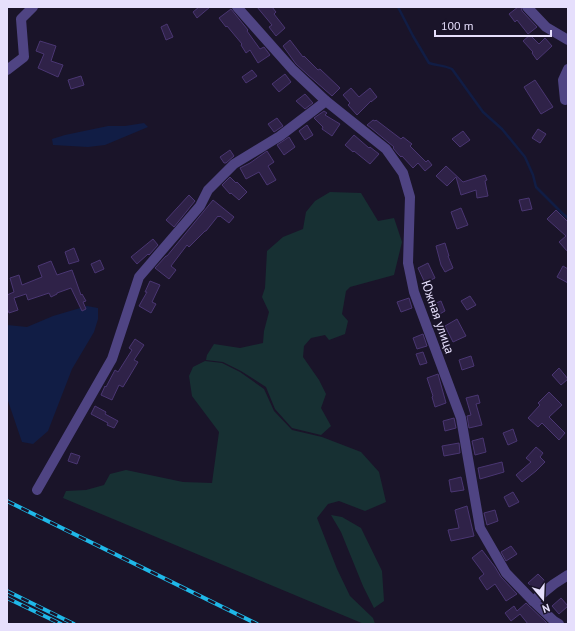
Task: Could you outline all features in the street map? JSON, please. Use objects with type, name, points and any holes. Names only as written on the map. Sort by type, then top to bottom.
[{"type":"street","points":[[7,70],[24,57],[21,19],[33,7]]},
{"type":"street","name":"Южная улица","points":[[238,7],[293,70],[326,101],[386,149],[403,173],[410,197],[408,263],[414,292],[461,418],[480,528],[506,573],[558,624]]},
{"type":"street","points":[[527,7],[546,27],[568,40]]},
{"type":"street","points":[[565,100],[563,80],[568,69]]},
{"type":"street","points":[[37,490],[112,359],[139,277],[200,206],[208,190],[234,164],[280,136],[326,101]]},
{"type":"street","points":[[533,601],[568,575]]},
{"type":"green space","points":[[330,192],[361,193],[378,221],[394,218],[402,242],[394,275],[350,287],[346,291],[342,314],[348,321],[345,334],[329,340],[325,335],[311,338],[304,346],[303,357],[319,380],[326,394],[321,408],[331,426],[321,435],[292,428],[275,409],[266,387],[241,371],[223,362],[206,360],[207,355],[214,344],[240,348],[263,343],[264,331],[269,312],[262,297],[265,288],[267,251],[283,237],[303,229],[306,212],[315,201]]},
{"type":"green space","points":[[205,361],[222,363],[240,372],[264,389],[274,411],[292,430],[322,437],[361,452],[379,472],[386,502],[365,511],[339,501],[328,504],[317,518],[337,569],[350,596],[373,618],[375,624],[364,624],[63,498],[66,491],[86,490],[104,485],[110,474],[126,470],[183,482],[212,483],[219,432],[192,396],[189,376],[193,367]]},
{"type":"green space","points":[[331,515],[342,517],[361,528],[382,571],[384,601],[374,608],[363,586],[341,532]]},
{"type":"water","points":[[144,123],[148,127],[105,145],[88,147],[53,145],[52,139],[65,135],[108,126],[125,126]]},
{"type":"water","points":[[87,306],[98,308],[98,319],[94,332],[72,369],[48,431],[33,444],[22,442],[7,398],[7,325],[27,327],[53,316]]},
{"type":"building","points":[[199,7],[210,7],[197,18],[193,12]]},
{"type":"building","points":[[257,7],[272,7],[276,12],[274,14],[285,28],[276,36],[269,27],[272,25]]},
{"type":"building","points":[[518,7],[521,7],[522,11],[537,27],[528,34],[517,20],[515,22],[509,14]]},
{"type":"building","points":[[231,9],[248,30],[247,31],[260,49],[264,47],[270,55],[258,63],[250,50],[246,53],[241,45],[242,44],[219,18]]},
{"type":"building","points":[[167,24],[173,37],[166,40],[161,27]]},
{"type":"building","points":[[530,35],[539,44],[545,38],[552,46],[537,60],[532,53],[533,52],[523,41]]},
{"type":"building","points":[[290,40],[303,57],[304,56],[318,70],[320,69],[340,88],[332,96],[296,64],[283,46]]},
{"type":"building","points":[[40,41],[56,46],[51,61],[63,65],[58,77],[38,68],[44,54],[36,51]]},
{"type":"building","points":[[252,70],[257,76],[246,83],[242,77]]},
{"type":"building","points":[[285,74],[291,82],[279,92],[272,84]]},
{"type":"building","points":[[81,76],[84,85],[71,89],[68,80]]},
{"type":"building","points":[[535,80],[553,107],[541,114],[524,87]]},
{"type":"building","points":[[351,88],[359,97],[370,88],[377,97],[357,115],[348,105],[350,103],[343,95]]},
{"type":"building","points":[[305,94],[313,103],[305,109],[296,101]]},
{"type":"building","points":[[324,111],[327,113],[325,115],[340,124],[332,136],[322,129],[323,127],[314,118]]},
{"type":"building","points":[[277,118],[283,126],[274,132],[268,124]]},
{"type":"building","points":[[373,120],[376,120],[401,139],[403,137],[412,144],[410,146],[426,162],[428,160],[432,165],[425,171],[418,163],[413,168],[402,156],[401,157],[398,154],[393,148],[394,147],[367,125]]},
{"type":"building","points":[[307,125],[313,135],[305,140],[299,131]]},
{"type":"building","points":[[538,129],[546,134],[540,143],[532,138]]},
{"type":"building","points":[[463,131],[470,140],[460,147],[452,139]]},
{"type":"building","points":[[354,135],[369,148],[370,147],[379,154],[370,164],[345,145]]},
{"type":"building","points":[[289,137],[295,147],[284,155],[277,145]]},
{"type":"building","points":[[230,150],[234,156],[224,163],[220,157]]},
{"type":"building","points":[[267,151],[274,162],[268,166],[276,180],[267,185],[259,172],[246,179],[240,168]]},
{"type":"building","points":[[446,166],[463,182],[485,175],[487,180],[485,181],[488,196],[477,198],[476,190],[461,195],[456,177],[447,186],[436,176]]},
{"type":"building","points":[[230,177],[247,192],[239,200],[231,193],[230,194],[222,185]]},
{"type":"building","points":[[189,195],[195,201],[174,227],[166,220]]},
{"type":"building","points":[[529,198],[532,209],[522,211],[519,200]]},
{"type":"building","points":[[213,200],[234,217],[229,223],[218,216],[206,231],[189,247],[187,245],[171,266],[176,270],[169,279],[155,268],[167,256]]},
{"type":"building","points":[[461,208],[468,225],[457,229],[451,212]]},
{"type":"building","points":[[556,210],[568,222],[568,252],[559,242],[566,236],[547,219]]},
{"type":"building","points":[[153,239],[158,245],[149,255],[148,254],[137,264],[131,257]]},
{"type":"building","points":[[445,243],[453,268],[445,272],[441,265],[436,246]]},
{"type":"building","points":[[74,248],[79,261],[69,264],[65,252]]},
{"type":"building","points":[[100,260],[104,269],[95,273],[91,264]]},
{"type":"building","points":[[51,261],[57,275],[72,270],[81,295],[82,294],[86,301],[83,302],[86,309],[82,311],[71,288],[51,297],[49,293],[28,300],[26,294],[14,298],[18,310],[9,313],[7,308],[7,295],[14,292],[10,278],[19,275],[22,285],[42,277],[38,266]]},
{"type":"building","points":[[428,263],[435,278],[425,283],[418,268]]},
{"type":"building","points":[[563,266],[568,269],[568,283],[557,277]]},
{"type":"building","points":[[150,281],[160,285],[152,302],[156,304],[151,313],[139,306],[147,292],[145,292]]},
{"type":"building","points":[[470,296],[476,305],[467,310],[461,301]]},
{"type":"building","points":[[409,298],[412,308],[401,312],[397,302]]},
{"type":"building","points":[[441,301],[445,311],[436,316],[431,305]]},
{"type":"building","points":[[457,319],[466,336],[453,342],[445,326]]},
{"type":"building","points":[[423,334],[427,346],[417,349],[413,338]]},
{"type":"building","points":[[135,339],[144,345],[134,360],[138,362],[123,387],[119,385],[112,400],[101,395],[115,370],[118,372],[132,350],[129,348]]},
{"type":"building","points":[[423,352],[427,363],[420,365],[416,354]]},
{"type":"building","points":[[471,356],[474,366],[462,370],[459,360]]},
{"type":"building","points":[[559,368],[568,379],[561,385],[552,375]]},
{"type":"building","points":[[438,374],[446,403],[435,407],[427,378]]},
{"type":"building","points":[[549,392],[562,405],[549,417],[565,433],[559,440],[542,423],[538,427],[528,418],[540,405],[538,403]]},
{"type":"building","points":[[478,395],[480,403],[476,404],[482,425],[469,428],[467,416],[471,415],[466,398]]},
{"type":"building","points":[[95,406],[106,412],[105,414],[118,421],[114,428],[91,414]]},
{"type":"building","points":[[454,418],[456,428],[445,431],[443,421]]},
{"type":"building","points":[[513,429],[517,441],[508,445],[503,433]]},
{"type":"building","points":[[483,438],[486,452],[475,455],[472,441]]},
{"type":"building","points":[[459,443],[460,453],[444,456],[442,446]]},
{"type":"building","points":[[536,447],[543,453],[540,457],[545,462],[522,482],[516,475],[531,462],[526,458]]},
{"type":"building","points":[[71,453],[80,456],[77,464],[68,461]]},
{"type":"building","points":[[502,462],[504,472],[480,479],[478,468]]},
{"type":"building","points":[[461,477],[464,490],[451,492],[449,480]]},
{"type":"building","points":[[513,492],[519,502],[509,507],[504,497]]},
{"type":"building","points":[[467,506],[474,536],[451,541],[448,530],[459,528],[455,510]]},
{"type":"building","points":[[495,510],[498,521],[487,525],[484,513]]},
{"type":"building","points":[[511,546],[517,554],[506,561],[501,552]]},
{"type":"building","points":[[482,550],[501,577],[517,594],[506,601],[495,584],[487,590],[479,578],[484,574],[472,558]]},
{"type":"building","points":[[538,574],[546,582],[535,591],[528,583]]},
{"type":"building","points":[[561,598],[568,606],[559,614],[552,606]]},
{"type":"building","points":[[526,603],[547,624],[528,624],[520,614],[511,621],[505,613],[514,606],[517,611]]},
{"type":"waterway","points":[[398,7],[429,63],[452,69],[483,112],[502,129],[525,157],[533,175],[536,187],[568,218]]},
{"type":"railway","points":[[7,501],[257,624]]},
{"type":"railway","points":[[7,591],[74,624]]},
{"type":"railway","points":[[7,598],[61,624]]}]
